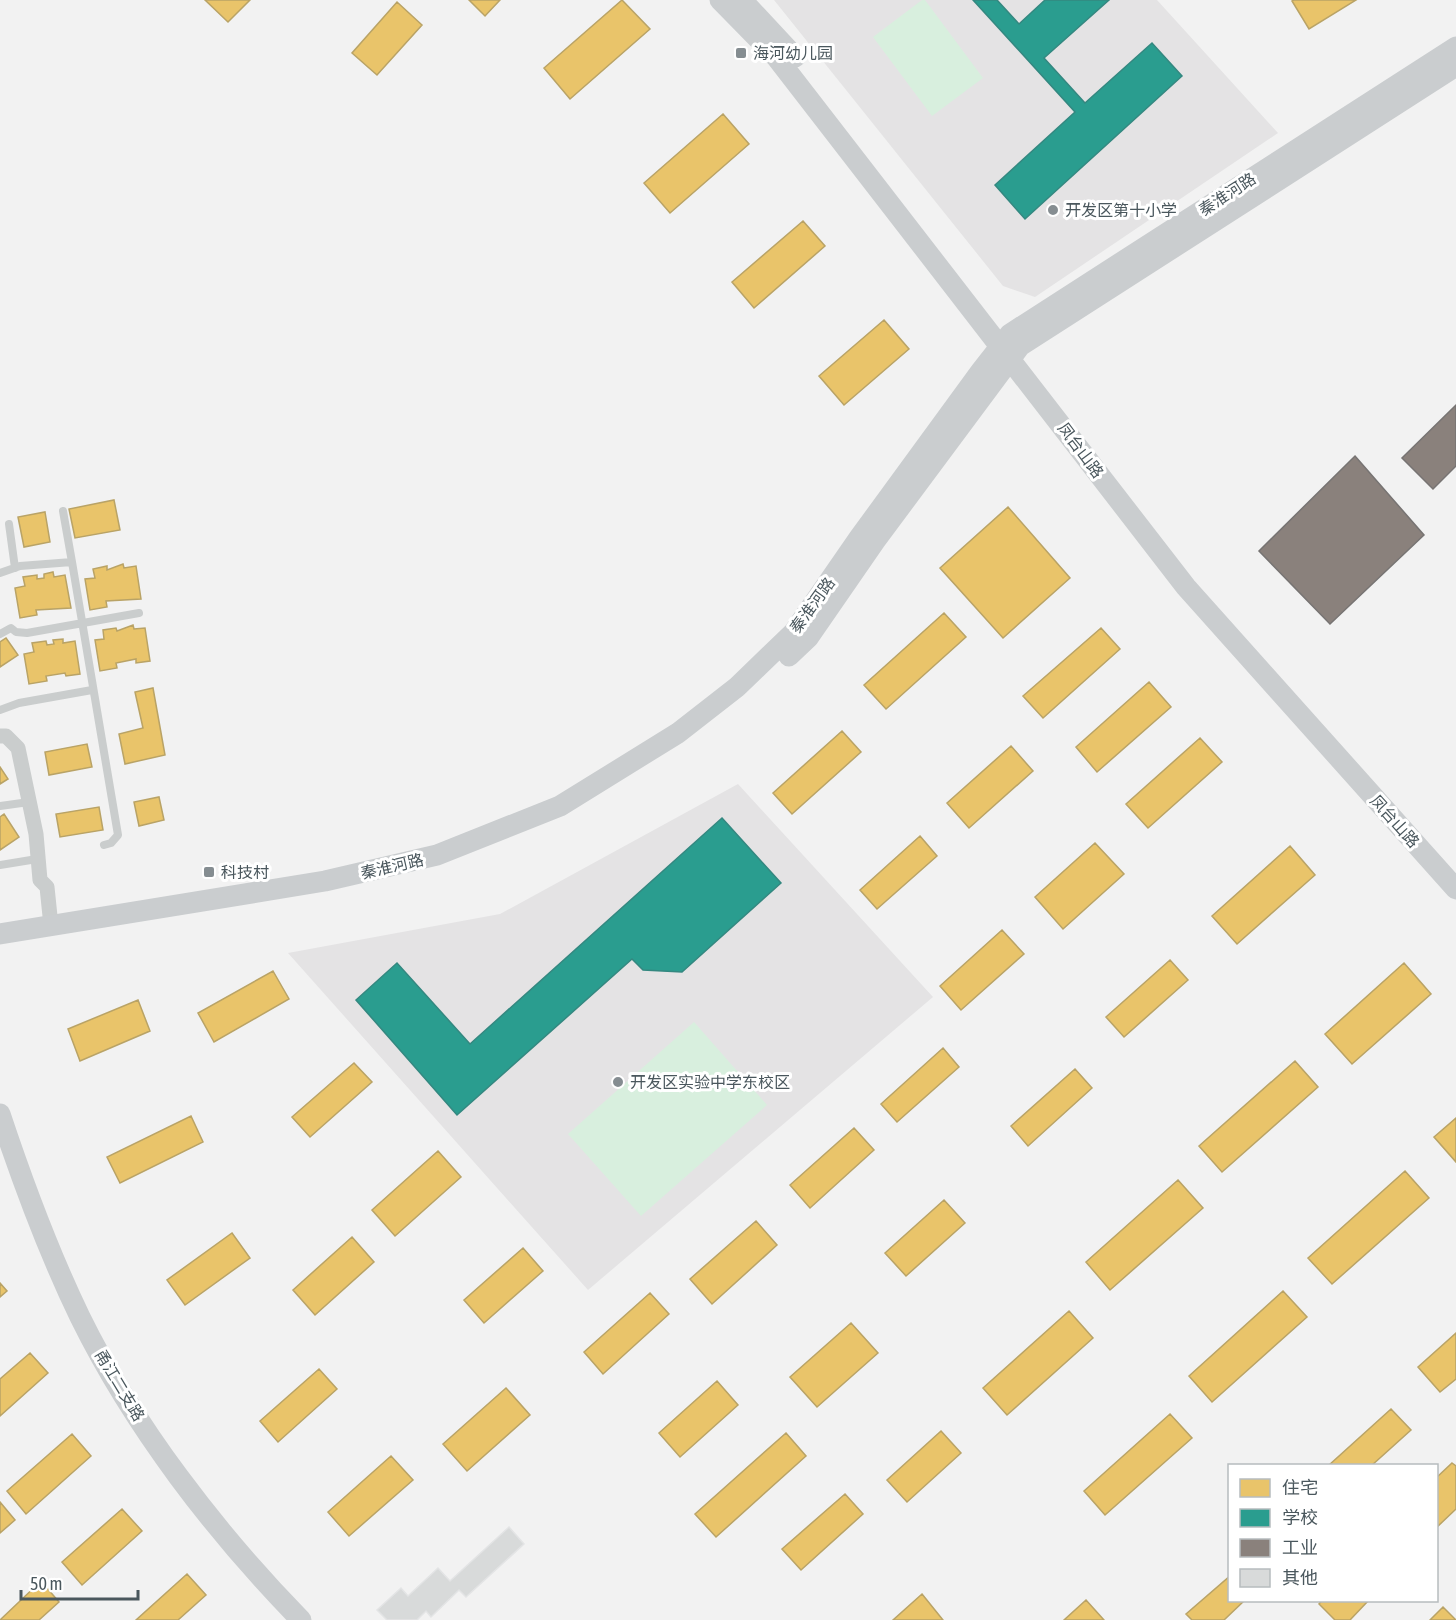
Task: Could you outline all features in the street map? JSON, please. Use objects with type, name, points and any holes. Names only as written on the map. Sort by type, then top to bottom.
[{"type":"main road","name":"凤台山路","points":[[720,0],[777,58],[1196,578],[1456,869]]},
{"type":"main road","name":"凤台山路","points":[[742,0],[788,49],[1186,586],[1456,889]]},
{"type":"main road","name":"秦淮河路","points":[[0,934],[325,881],[437,855],[570,800],[678,733],[737,687],[794,632],[859,538],[1010,346],[1456,47]]},
{"type":"main road","name":"秦淮河路","points":[[0,948],[326,895],[440,868],[567,818],[687,743],[748,696],[808,638],[1010,346],[1456,66]]},
{"type":"main road","name":"甬江二支路","points":[[0,1114],[24,1186],[80,1318],[124,1393],[161,1452],[222,1532],[301,1620]]},
{"type":"street","points":[[0,736],[6,736],[18,748],[29,802],[40,880],[47,887],[51,926]]},
{"type":"lane","points":[[63,511],[118,836],[111,843],[104,845]]},
{"type":"lane","points":[[9,524],[15,568]]},
{"type":"lane","points":[[0,573],[15,568],[72,562]]},
{"type":"lane","points":[[0,634],[11,628],[16,632],[27,633],[139,613]]},
{"type":"lane","points":[[0,710],[19,703],[92,690]]},
{"type":"lane","points":[[0,806],[29,802]]},
{"type":"lane","points":[[0,865],[37,859]]},
{"type":"shaded area","name":"开发区第十小学","points":[[774,0],[1157,0],[1278,133],[1035,297],[1003,286]]},
{"type":"shaded area","name":"开发区实验中学东校区","points":[[738,784],[933,997],[588,1290],[288,953],[500,914]]},
{"type":"green space","points":[[925,0],[983,78],[932,116],[873,37]]},
{"type":"green space","points":[[694,1022],[767,1105],[641,1216],[568,1134]]},
{"type":"building: 住宅","points":[[205,0],[250,0],[228,22]]},
{"type":"building: 住宅","points":[[469,0],[500,0],[485,16]]},
{"type":"building: 住宅","points":[[622,0],[650,29],[570,99],[544,68]]},
{"type":"building: 住宅","points":[[1356,0],[1309,29],[1292,1]]},
{"type":"building: 住宅","points":[[397,2],[422,25],[377,75],[352,53]]},
{"type":"building: 住宅","points":[[723,114],[749,144],[670,213],[644,183]]},
{"type":"building: 住宅","points":[[803,221],[825,246],[754,308],[732,282]]},
{"type":"building: 住宅","points":[[884,320],[909,349],[844,405],[819,376]]},
{"type":"building: 住宅","points":[[114,500],[120,530],[75,538],[69,509]]},
{"type":"building: 住宅","points":[[1008,507],[1070,578],[1003,638],[940,568]]},
{"type":"building: 住宅","points":[[45,512],[50,542],[24,547],[18,517]]},
{"type":"building: 住宅","points":[[123,564],[124,568],[136,566],[141,599],[106,601],[107,607],[90,610],[85,579],[95,578],[93,569],[107,566],[107,570]]},
{"type":"building: 住宅","points":[[53,572],[54,577],[65,575],[71,608],[36,610],[37,615],[20,618],[15,588],[25,586],[23,577],[37,575],[37,579],[44,578],[44,574]]},
{"type":"building: 住宅","points":[[944,613],[966,637],[886,709],[864,685]]},
{"type":"building: 住宅","points":[[133,625],[134,629],[145,628],[150,661],[136,663],[136,659],[116,663],[117,668],[100,671],[95,640],[104,639],[103,630],[116,628],[117,631]]},
{"type":"building: 住宅","points":[[1101,628],[1120,649],[1043,718],[1023,696]]},
{"type":"building: 住宅","points":[[6,638],[18,655],[0,667],[0,642]]},
{"type":"building: 住宅","points":[[63,639],[63,643],[75,641],[80,674],[66,676],[65,673],[46,676],[47,681],[29,684],[24,654],[34,652],[32,643],[46,641],[47,645],[54,644],[53,640]]},
{"type":"building: 住宅","points":[[1149,682],[1171,707],[1097,772],[1076,747]]},
{"type":"building: 住宅","points":[[153,688],[165,755],[125,764],[119,734],[143,728],[135,692]]},
{"type":"building: 住宅","points":[[842,731],[861,752],[792,814],[773,793]]},
{"type":"building: 住宅","points":[[1200,738],[1222,762],[1148,828],[1126,804]]},
{"type":"building: 住宅","points":[[87,744],[92,767],[49,775],[45,752]]},
{"type":"building: 住宅","points":[[1011,746],[1033,771],[969,828],[947,803]]},
{"type":"building: 住宅","points":[[0,767],[8,779],[0,784]]},
{"type":"building: 住宅","points":[[159,797],[164,820],[139,826],[134,802]]},
{"type":"building: 住宅","points":[[99,807],[103,830],[60,837],[56,814]]},
{"type":"building: 住宅","points":[[4,814],[19,837],[0,850],[0,817]]},
{"type":"building: 住宅","points":[[920,836],[937,856],[877,909],[860,890]]},
{"type":"building: 住宅","points":[[1095,843],[1124,874],[1063,929],[1035,897]]},
{"type":"building: 住宅","points":[[1290,846],[1315,875],[1237,944],[1212,916]]},
{"type":"building: 住宅","points":[[1002,930],[1024,954],[961,1010],[940,986]]},
{"type":"building: 住宅","points":[[1170,960],[1188,980],[1124,1037],[1106,1017]]},
{"type":"building: 住宅","points":[[1404,963],[1431,994],[1352,1064],[1325,1034]]},
{"type":"building: 住宅","points":[[273,971],[289,999],[214,1042],[198,1013]]},
{"type":"building: 住宅","points":[[138,1000],[150,1031],[80,1061],[68,1029]]},
{"type":"building: 住宅","points":[[943,1048],[959,1067],[897,1122],[881,1104]]},
{"type":"building: 住宅","points":[[1295,1061],[1318,1087],[1222,1172],[1199,1146]]},
{"type":"building: 住宅","points":[[354,1063],[372,1082],[310,1137],[292,1117]]},
{"type":"building: 住宅","points":[[1075,1069],[1092,1088],[1028,1146],[1011,1126]]},
{"type":"building: 住宅","points":[[191,1116],[203,1142],[120,1183],[107,1157]]},
{"type":"building: 住宅","points":[[1456,1118],[1456,1162],[1434,1137]]},
{"type":"building: 住宅","points":[[854,1128],[874,1150],[810,1208],[790,1185]]},
{"type":"building: 住宅","points":[[438,1151],[461,1177],[395,1236],[372,1210]]},
{"type":"building: 住宅","points":[[1405,1171],[1429,1198],[1332,1284],[1308,1258]]},
{"type":"building: 住宅","points":[[1178,1180],[1203,1208],[1110,1290],[1086,1262]]},
{"type":"building: 住宅","points":[[944,1200],[965,1223],[906,1276],[885,1253]]},
{"type":"building: 住宅","points":[[756,1221],[777,1245],[712,1304],[690,1279]]},
{"type":"building: 住宅","points":[[232,1233],[250,1258],[185,1305],[167,1280]]},
{"type":"building: 住宅","points":[[352,1237],[374,1262],[315,1315],[293,1290]]},
{"type":"building: 住宅","points":[[523,1248],[543,1271],[484,1323],[464,1300]]},
{"type":"building: 住宅","points":[[0,1283],[7,1291],[0,1297]]},
{"type":"building: 住宅","points":[[1283,1291],[1307,1317],[1212,1402],[1189,1376]]},
{"type":"building: 住宅","points":[[650,1293],[669,1314],[603,1374],[584,1352]]},
{"type":"building: 住宅","points":[[1069,1311],[1093,1338],[1007,1415],[983,1388]]},
{"type":"building: 住宅","points":[[851,1323],[878,1353],[817,1407],[790,1377]]},
{"type":"building: 住宅","points":[[1456,1333],[1456,1379],[1440,1392],[1418,1367]]},
{"type":"building: 住宅","points":[[30,1353],[48,1373],[0,1416],[0,1379]]},
{"type":"building: 住宅","points":[[319,1369],[337,1389],[278,1442],[260,1421]]},
{"type":"building: 住宅","points":[[717,1381],[738,1405],[680,1457],[659,1433]]},
{"type":"building: 住宅","points":[[506,1388],[530,1415],[467,1471],[443,1444]]},
{"type":"building: 住宅","points":[[1391,1409],[1411,1430],[1373,1464],[1330,1464]]},
{"type":"building: 住宅","points":[[1170,1414],[1192,1438],[1105,1515],[1084,1491]]},
{"type":"building: 住宅","points":[[941,1431],[961,1453],[907,1502],[887,1480]]},
{"type":"building: 住宅","points":[[786,1433],[806,1456],[716,1537],[695,1514]]},
{"type":"building: 住宅","points":[[72,1434],[91,1456],[26,1514],[7,1491]]},
{"type":"building: 住宅","points":[[391,1456],[413,1480],[349,1536],[328,1512]]},
{"type":"building: 住宅","points":[[1452,1463],[1456,1466],[1456,1509],[1438,1526],[1438,1476]]},
{"type":"building: 住宅","points":[[845,1494],[863,1514],[801,1570],[782,1549]]},
{"type":"building: 住宅","points":[[0,1502],[15,1520],[0,1533]]},
{"type":"building: 住宅","points":[[122,1509],[142,1531],[82,1585],[62,1562]]},
{"type":"building: 住宅","points":[[187,1574],[206,1595],[178,1620],[136,1620]]},
{"type":"building: 住宅","points":[[1228,1578],[1228,1602],[1243,1602],[1224,1620],[1192,1620],[1186,1614]]},
{"type":"building: 住宅","points":[[41,1581],[59,1602],[39,1620],[0,1620]]},
{"type":"building: 住宅","points":[[922,1594],[943,1620],[893,1620]]},
{"type":"building: 住宅","points":[[1086,1600],[1104,1620],[1064,1620]]},
{"type":"building: 住宅","points":[[1320,1602],[1367,1602],[1350,1620],[1335,1620],[1319,1604]]},
{"type":"building: 住宅","points":[[1443,1607],[1456,1620],[1430,1620]]},
{"type":"building: 学校","points":[[973,0],[997,0],[1019,24],[1045,0],[1109,0],[1044,58],[1085,103],[1152,43],[1182,76],[1025,219],[995,185],[1075,112]]},
{"type":"building: 学校","points":[[722,818],[781,883],[682,972],[643,970],[632,959],[457,1115],[356,1000],[397,963],[470,1044]]},
{"type":"building: 工业","points":[[1456,405],[1456,466],[1433,489],[1402,458]]},
{"type":"building: 工业","points":[[1355,456],[1424,535],[1330,624],[1259,551]]},
{"type":"building: 其他","points":[[509,1527],[524,1544],[466,1597],[459,1590],[431,1617],[426,1611],[417,1620],[387,1620],[377,1610],[401,1588],[408,1596],[438,1568],[450,1581]]},
{"type":"place","name":"海河幼儿园","points":[[741,53]]},
{"type":"place","name":"开发区第十小学","points":[[1053,210]]},
{"type":"place","name":"科技村","points":[[209,872]]},
{"type":"place","name":"开发区实验中学东校区","points":[[618,1082]]}]
